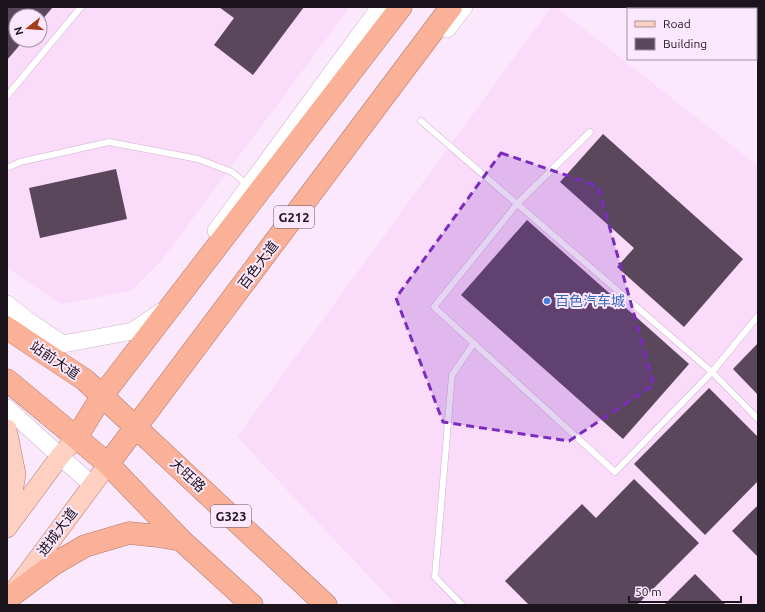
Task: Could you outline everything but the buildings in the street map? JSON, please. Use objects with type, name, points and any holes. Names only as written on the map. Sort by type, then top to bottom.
[{"type":"highway","points":[[76,438],[102,396],[401,7]]},
{"type":"highway","name":"百色大道","points":[[108,464],[138,429],[451,7]]},
{"type":"highway","name":"站前大道","points":[[7,328],[85,380],[102,396]]},
{"type":"highway","points":[[7,380],[108,464],[181,540],[252,605]]},
{"type":"highway","name":"大旺路","points":[[102,396],[326,605]]},
{"type":"highway","points":[[7,600],[54,564],[85,546],[129,533],[181,540]]},
{"type":"main road","points":[[7,429],[16,474],[7,528]]},
{"type":"main road","points":[[7,528],[61,455],[76,438]]},
{"type":"main road","name":"进城大道","points":[[7,600],[108,464]]},
{"type":"street","points":[[27,320],[33,346],[63,344],[133,331],[171,305],[179,281],[380,7]]},
{"type":"street","points":[[138,429],[464,7]]},
{"type":"street","points":[[7,304],[27,320],[63,344]]},
{"type":"street","points":[[7,408],[61,455],[92,485]]},
{"type":"lane","points":[[7,96],[81,7]]},
{"type":"lane","points":[[421,121],[712,372],[758,419]]},
{"type":"lane","points":[[590,132],[517,204],[434,307],[615,472],[712,372],[758,316]]},
{"type":"lane","points":[[7,168],[20,162],[109,142],[198,159],[232,172],[248,186]]},
{"type":"lane","points":[[462,605],[435,577],[452,375],[474,343]]},
{"type":"highlighted area","points":[[501,153],[598,186],[654,385],[569,441],[443,422],[396,298]]},
{"type":"shaded area","points":[[7,7],[350,7],[161,261],[131,291],[61,304],[7,268]]},
{"type":"shaded area","name":"百色汽车城","points":[[551,7],[556,7],[758,166],[758,605],[396,605],[237,437]]},
{"type":"place","name":"百色汽车城","points":[[547,301]]}]
